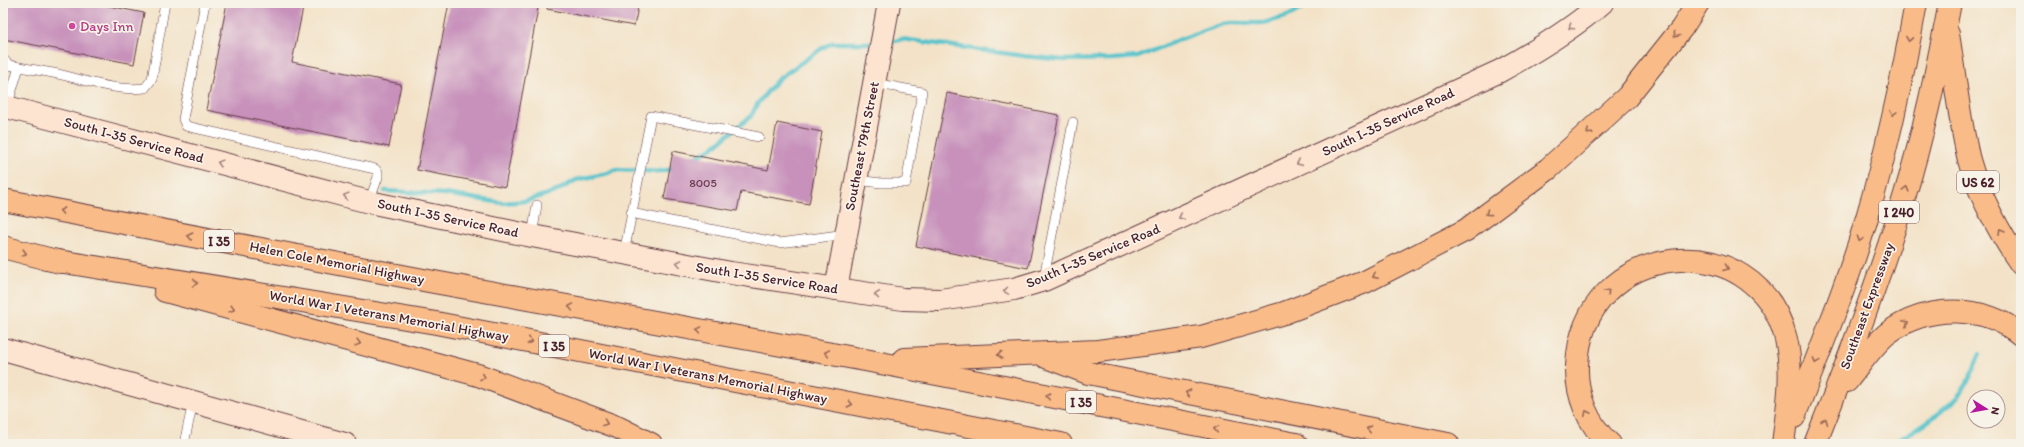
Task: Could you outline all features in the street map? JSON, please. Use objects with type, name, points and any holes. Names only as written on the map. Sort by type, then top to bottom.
[{"type":"highway","points":[[865,360],[1098,351],[1201,337],[1277,315],[1365,282],[1466,230],[1548,169],[1627,97],[1682,28],[1698,3]]},
{"type":"highway","name":"Southeast Expressway","points":[[1783,444],[1841,295],[1866,221],[1903,75],[1916,3]]},
{"type":"highway","name":"Southeast Expressway","points":[[1815,444],[1834,398],[1883,264],[1903,200],[1924,122],[1948,12]]},
{"type":"highway","name":"US 62","points":[[1948,12],[1962,126],[1970,162],[1990,212],[2021,264]]},
{"type":"highway","name":"Helen Cole Memorial Highway","points":[[3,200],[434,282],[865,360]]},
{"type":"highway","name":"I 35","points":[[3,247],[46,259]]},
{"type":"highway","points":[[46,259],[478,375],[617,428],[651,444]]},
{"type":"highway","name":"World War I Veterans Memorial Highway","points":[[46,259],[436,323],[1061,444]]},
{"type":"highway","points":[[1610,444],[1592,424],[1579,393],[1576,375],[1577,358],[1587,321],[1596,305],[1620,280],[1637,270],[1656,263],[1675,259],[1695,260],[1716,264],[1733,271],[1760,291],[1771,304],[1786,338],[1789,358],[1790,391],[1783,444]]},
{"type":"highway","points":[[1834,398],[1875,346],[1888,333],[1916,318],[1952,311],[1973,312],[1992,317],[2012,327],[2021,335]]},
{"type":"highway","points":[[1039,354],[1088,373],[1448,444]]},
{"type":"highway","name":"I 35","points":[[865,360],[1296,444]]},
{"type":"highway","points":[[976,428],[992,444]]},
{"type":"street","name":"Southeast 79th Street","points":[[836,289],[890,3]]},
{"type":"street","name":"South I-35 Service Road","points":[[5,107],[369,202],[532,236],[731,273],[904,299],[940,300],[1014,290],[1044,280],[1500,71],[1533,53],[1587,16],[1602,3]]},
{"type":"street","points":[[3,349],[345,444]]},
{"type":"lane","points":[[3,59],[9,65],[20,68],[52,73],[102,85],[135,90],[145,88],[152,80],[165,3]]},
{"type":"lane","points":[[204,3],[183,119],[186,126],[375,169],[378,172],[378,177],[369,202]]},
{"type":"lane","points":[[5,107],[20,68]]},
{"type":"lane","points":[[856,180],[881,183],[906,183],[922,92],[874,83]]},
{"type":"lane","points":[[624,253],[650,116],[759,137]]},
{"type":"lane","points":[[1044,280],[1073,122]]},
{"type":"lane","points":[[532,236],[537,205]]},
{"type":"lane","points":[[631,213],[780,243],[846,234]]},
{"type":"lane","points":[[184,444],[192,402]]},
{"type":"building","name":"Days Inn","points":[[3,3],[93,3],[144,13],[134,64],[3,39]]},
{"type":"building","points":[[227,3],[304,3],[292,62],[401,84],[389,147],[206,110]]},
{"type":"building","points":[[449,3],[539,3],[505,187],[417,170]]},
{"type":"building","points":[[548,3],[639,3],[634,26],[547,9]]},
{"type":"building","points":[[947,93],[1059,115],[1028,268],[916,246]]},
{"type":"building","points":[[777,123],[822,132],[809,204],[741,192],[737,211],[664,199],[673,151],[768,170]]},
{"type":"waterway","points":[[888,43],[902,39],[1064,60],[1138,57],[1183,38],[1223,24],[1264,23],[1288,16],[1312,3]]},
{"type":"waterway","points":[[695,158],[712,148],[751,116],[758,103],[778,79],[824,47],[832,43],[875,43]]},
{"type":"waterway","points":[[385,191],[445,194],[503,203],[526,201],[557,191],[576,180],[608,173],[614,170],[661,171],[673,168]]},
{"type":"waterway","points":[[1892,444],[1930,420],[1956,398],[1967,382],[1980,354]]},
{"type":"place","name":"Days Inn","points":[[72,26]]}]
